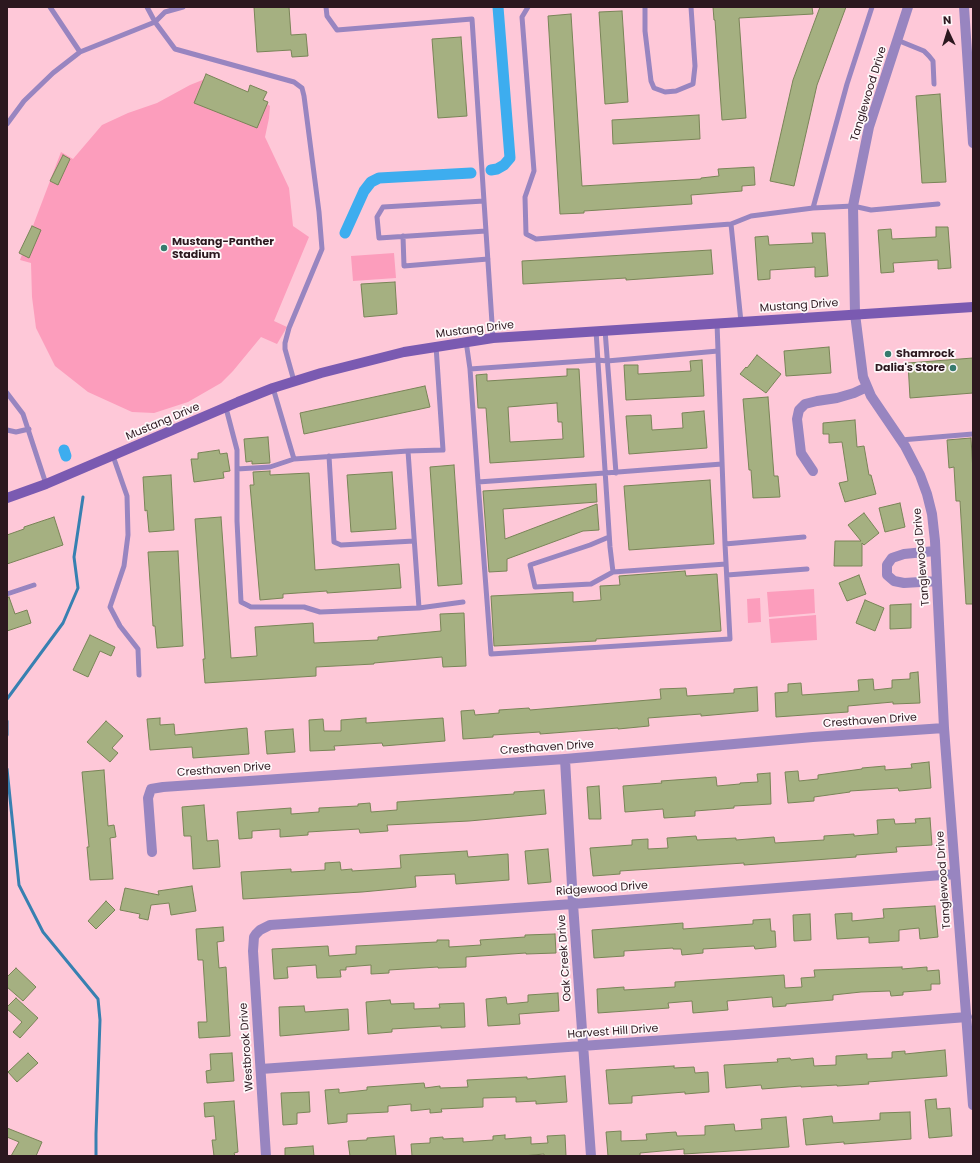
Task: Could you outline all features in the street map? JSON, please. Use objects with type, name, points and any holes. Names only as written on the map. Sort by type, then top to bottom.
[{"type":"main road","name":"Mustang Drive","points":[[7,498],[46,484],[273,388],[366,361],[404,352],[466,341],[493,338],[973,307]]},
{"type":"street","name":"Tanglewood Drive","points":[[908,7],[869,127],[853,206],[855,314],[862,376],[872,396],[901,440],[920,475],[932,514],[937,581],[944,728],[973,1105]]},
{"type":"street","points":[[964,7],[973,143]]},
{"type":"street","points":[[813,471],[801,453],[797,419],[799,410],[805,404],[854,394],[867,387]]},
{"type":"street","points":[[935,551],[904,554],[892,558],[887,565],[887,574],[894,581],[904,583],[937,581]]},
{"type":"street","name":"Cresthaven Drive","points":[[152,852],[148,798],[151,789],[171,786],[565,759],[813,737],[944,728]]},
{"type":"street","name":"Oak Creek Drive","points":[[565,759],[582,1046],[591,1156]]},
{"type":"street","name":"Ridgewood Drive","points":[[254,937],[260,930],[270,925],[573,904],[955,874]]},
{"type":"street","name":"Westbrook Drive","points":[[254,937],[253,951],[266,1156]]},
{"type":"street","name":"Harvest Hill Drive","points":[[261,1069],[966,1017]]},
{"type":"lane","points":[[50,7],[80,52]]},
{"type":"lane","points":[[147,7],[155,22],[175,49],[294,82],[302,88],[320,212],[322,249],[289,328],[285,343],[285,349],[294,381]]},
{"type":"lane","points":[[7,124],[24,101],[53,73],[80,52],[155,22],[164,12],[182,7]]},
{"type":"lane","points":[[326,7],[327,16],[337,30],[472,19],[493,338]]},
{"type":"lane","points":[[528,7],[522,17],[534,171],[525,197],[526,234],[536,239],[731,224],[751,216],[813,208],[853,206],[871,210],[938,204]]},
{"type":"lane","points":[[645,7],[645,31],[651,81],[654,88],[665,92],[676,91],[693,84],[695,66],[691,7]]},
{"type":"lane","points":[[813,208],[847,84],[872,7]]},
{"type":"lane","points":[[897,40],[924,51],[929,56],[933,61],[934,84]]},
{"type":"lane","points":[[484,201],[383,207],[377,217],[379,238],[486,231]]},
{"type":"lane","points":[[731,224],[741,322]]},
{"type":"lane","points":[[403,236],[404,266],[488,259]]},
{"type":"lane","points":[[466,341],[470,369],[491,654],[730,639],[717,323]]},
{"type":"lane","points":[[601,331],[598,360],[609,537],[613,572]]},
{"type":"lane","points":[[601,331],[608,361],[616,473]]},
{"type":"lane","points":[[237,469],[270,466],[294,459],[443,450],[436,346]]},
{"type":"lane","points":[[470,369],[598,360],[608,361],[718,351]]},
{"type":"lane","points":[[273,388],[294,459]]},
{"type":"lane","points":[[7,392],[23,414],[46,484]]},
{"type":"lane","points":[[226,408],[237,450],[236,521],[241,602],[251,607],[304,607],[320,612],[419,608],[463,602]]},
{"type":"lane","points":[[7,430],[16,432],[29,429]]},
{"type":"lane","points":[[901,440],[973,434]]},
{"type":"lane","points":[[408,451],[419,608]]},
{"type":"lane","points":[[113,456],[128,496],[128,535],[124,566],[110,607],[120,626],[138,649],[139,675]]},
{"type":"lane","points":[[329,456],[334,542],[341,544],[414,541]]},
{"type":"lane","points":[[478,482],[605,474],[722,464]]},
{"type":"lane","points":[[609,537],[590,546],[530,565],[535,586],[591,584],[613,572],[726,564]]},
{"type":"lane","points":[[725,544],[804,537]]},
{"type":"lane","points":[[727,576],[807,569]]},
{"type":"lane","points":[[7,594],[34,584]]},
{"type":"shaded area","name":"Mustang-Panther Stadium","points":[[210,77],[259,98],[270,106],[265,137],[289,188],[293,226],[309,237],[274,321],[287,327],[277,344],[261,337],[221,383],[188,402],[154,413],[132,412],[88,392],[55,366],[36,328],[32,297],[31,263],[20,260],[61,152],[73,159],[102,125],[128,113],[157,103],[190,85]]},
{"type":"shaded area","points":[[394,253],[396,278],[353,281],[351,256]]},
{"type":"shaded area","points":[[814,589],[815,613],[769,617],[767,592]]},
{"type":"shaded area","points":[[760,598],[761,622],[748,623],[747,599]]},
{"type":"shaded area","points":[[816,615],[817,640],[771,643],[769,619]]},
{"type":"building","points":[[254,7],[289,7],[291,35],[306,34],[308,56],[292,57],[291,50],[257,52]]},
{"type":"building","points":[[713,7],[812,7],[813,14],[739,18],[746,118],[722,120]]},
{"type":"building","points":[[820,7],[846,7],[817,85],[794,186],[770,181],[793,80]]},
{"type":"building","points":[[622,11],[628,102],[605,104],[599,12]]},
{"type":"building","points":[[571,14],[582,186],[701,179],[719,176],[718,169],[754,167],[755,185],[742,186],[742,191],[691,195],[692,204],[560,214],[548,16]]},
{"type":"building","points":[[461,37],[467,116],[438,118],[432,39]]},
{"type":"building","points":[[206,74],[248,92],[250,85],[267,92],[263,100],[268,102],[257,128],[194,103]]},
{"type":"building","points":[[940,94],[946,182],[922,183],[916,96]]},
{"type":"building","points":[[699,115],[700,139],[613,144],[612,120]]},
{"type":"building","points":[[63,155],[70,159],[58,185],[50,181]]},
{"type":"building","points":[[32,226],[41,230],[29,258],[19,253]]},
{"type":"building","points":[[936,227],[948,227],[951,268],[938,269],[938,260],[893,263],[894,272],[881,273],[878,230],[891,229],[892,239],[936,237]]},
{"type":"building","points":[[812,233],[825,233],[828,276],[815,277],[815,267],[770,270],[770,279],[758,280],[755,237],[768,236],[769,245],[813,243]]},
{"type":"building","points":[[711,250],[713,274],[626,280],[626,278],[523,284],[522,261]]},
{"type":"building","points":[[395,282],[397,314],[364,317],[361,284]]},
{"type":"building","points":[[829,347],[831,373],[786,376],[784,351]]},
{"type":"building","points":[[757,355],[781,374],[766,393],[740,374],[746,367],[747,368]]},
{"type":"building","points":[[973,358],[973,393],[910,398],[908,363]]},
{"type":"building","points":[[702,360],[704,396],[626,400],[624,365],[638,365],[638,374],[691,371],[690,361]]},
{"type":"building","points":[[567,369],[579,369],[584,457],[490,463],[486,408],[478,408],[476,375],[487,374],[487,381],[567,376]],"holes":[[[557,403],[558,422],[562,422],[563,439],[510,442],[508,407]]]},
{"type":"building","points":[[425,386],[430,407],[304,434],[300,413]]},
{"type":"building","points":[[768,397],[774,476],[778,476],[780,497],[753,498],[743,399]]},
{"type":"building","points":[[704,411],[707,448],[629,454],[626,416],[651,415],[652,430],[683,428],[682,413]]},
{"type":"building","points":[[855,420],[857,447],[864,446],[869,475],[871,475],[876,494],[845,502],[839,483],[848,481],[842,442],[829,443],[829,434],[823,434],[823,423]]},
{"type":"building","points":[[268,437],[270,463],[252,464],[252,461],[246,462],[244,439]]},
{"type":"building","points":[[971,438],[973,472],[973,604],[966,604],[960,501],[956,501],[954,467],[949,468],[947,440]]},
{"type":"building","points":[[219,450],[220,454],[227,453],[230,471],[223,472],[224,478],[194,482],[191,459],[198,459],[198,453]]},
{"type":"building","points":[[454,465],[462,584],[438,586],[430,467]]},
{"type":"building","points":[[270,471],[270,475],[309,473],[315,570],[399,564],[401,588],[327,593],[327,591],[283,594],[283,598],[260,600],[250,485],[254,485],[253,472]]},
{"type":"building","points":[[392,472],[396,529],[351,532],[347,475]]},
{"type":"building","points":[[171,475],[174,530],[149,532],[147,510],[145,511],[143,477]]},
{"type":"building","points":[[710,480],[714,544],[629,550],[624,486]]},
{"type":"building","points":[[596,484],[597,502],[503,509],[505,539],[597,504],[599,530],[583,531],[507,559],[507,571],[489,572],[483,491]]},
{"type":"building","points":[[900,503],[905,527],[885,532],[879,508]]},
{"type":"building","points":[[864,513],[879,533],[864,545],[862,543],[862,566],[834,566],[835,541],[861,541],[848,525]]},
{"type":"building","points":[[54,517],[63,545],[7,564],[7,535],[24,529],[24,527]]},
{"type":"building","points":[[221,517],[231,658],[257,656],[255,627],[313,623],[314,643],[378,640],[378,637],[441,631],[440,614],[464,613],[466,666],[443,667],[442,657],[374,664],[316,667],[316,676],[205,683],[203,659],[205,659],[195,519]]},
{"type":"building","points":[[178,551],[183,646],[157,648],[155,626],[153,626],[148,552]]},
{"type":"building","points":[[685,571],[686,576],[717,574],[721,631],[596,639],[596,641],[494,646],[491,596],[573,592],[573,602],[601,600],[600,586],[620,585],[619,576]]},
{"type":"building","points":[[859,575],[866,594],[847,601],[839,583]]},
{"type":"building","points":[[9,597],[15,614],[27,610],[31,623],[7,631],[7,598]]},
{"type":"building","points":[[865,600],[884,608],[875,631],[856,623]]},
{"type":"building","points":[[911,604],[911,628],[890,629],[890,605]]},
{"type":"building","points":[[90,635],[115,647],[111,656],[100,651],[88,677],[73,670]]},
{"type":"building","points":[[918,672],[920,703],[893,704],[893,702],[848,706],[848,712],[776,717],[775,693],[788,692],[788,684],[801,683],[802,695],[859,691],[858,680],[873,679],[874,690],[892,688],[892,680],[910,679],[910,673]]},
{"type":"building","points":[[757,687],[758,711],[701,716],[701,714],[648,718],[649,726],[618,729],[540,734],[540,732],[493,735],[493,737],[463,739],[461,711],[474,710],[475,715],[499,713],[499,710],[529,708],[530,710],[661,699],[660,689],[686,688],[687,696],[734,693],[734,689]]},
{"type":"building","points":[[160,718],[160,725],[174,724],[175,735],[247,728],[249,754],[193,758],[192,747],[150,750],[147,719]]},
{"type":"building","points":[[366,718],[366,723],[443,718],[445,741],[383,746],[382,743],[334,746],[335,750],[310,751],[309,720],[323,719],[324,731],[341,731],[341,720]]},
{"type":"building","points":[[106,721],[123,736],[112,748],[118,753],[110,762],[87,742]]},
{"type":"building","points":[[293,729],[295,752],[267,754],[265,731]]},
{"type":"building","points":[[929,762],[931,788],[899,791],[898,788],[850,791],[814,797],[814,801],[788,803],[785,772],[798,771],[799,781],[818,779],[818,775],[862,768],[885,766],[885,770],[912,768],[911,764]]},
{"type":"building","points":[[104,770],[108,826],[114,825],[116,837],[110,838],[113,879],[90,880],[87,847],[89,847],[82,772]]},
{"type":"building","points":[[770,773],[771,804],[734,806],[734,808],[695,811],[695,816],[664,818],[663,809],[625,812],[623,786],[662,783],[661,781],[716,777],[717,786],[740,784],[758,782],[757,774]]},
{"type":"building","points":[[599,786],[601,819],[589,819],[587,787]]},
{"type":"building","points":[[544,790],[546,814],[469,821],[387,825],[388,831],[360,833],[359,829],[308,832],[308,835],[280,837],[280,829],[252,831],[252,838],[239,839],[237,812],[291,808],[291,814],[319,812],[319,808],[358,806],[358,804],[370,803],[371,812],[397,810],[397,802],[514,794],[514,792]]},
{"type":"building","points":[[204,805],[207,841],[218,840],[220,867],[193,869],[191,836],[184,836],[182,807]]},
{"type":"building","points":[[930,818],[932,845],[896,847],[897,852],[856,855],[856,857],[744,865],[744,863],[620,871],[620,874],[593,876],[590,848],[632,845],[632,840],[648,839],[648,849],[668,848],[667,838],[696,836],[697,840],[736,838],[736,840],[774,837],[775,843],[824,840],[824,836],[878,834],[877,820],[894,819],[895,824],[916,823],[915,819]]},
{"type":"building","points":[[548,849],[551,882],[528,884],[525,851]]},
{"type":"building","points":[[467,851],[468,857],[508,854],[509,880],[456,884],[455,874],[415,876],[416,887],[362,892],[243,899],[241,872],[291,869],[291,872],[325,870],[325,863],[340,862],[341,870],[352,869],[352,871],[401,868],[400,855]]},
{"type":"building","points":[[192,886],[196,911],[171,915],[169,903],[151,905],[148,920],[139,918],[140,914],[120,910],[125,888],[159,895],[158,891]]},
{"type":"building","points":[[106,901],[115,910],[96,929],[88,921]]},
{"type":"building","points":[[935,906],[938,937],[920,939],[919,928],[899,930],[899,941],[869,943],[869,937],[837,939],[835,914],[852,913],[852,921],[884,918],[883,909]]},
{"type":"building","points":[[810,914],[811,940],[794,941],[793,915]]},
{"type":"building","points":[[770,919],[771,931],[775,931],[776,947],[755,949],[754,946],[703,949],[703,953],[682,955],[681,949],[673,948],[624,951],[624,956],[594,958],[592,930],[683,923],[683,929],[753,924],[753,920]]},
{"type":"building","points":[[223,927],[224,941],[217,942],[219,968],[226,967],[230,1036],[199,1038],[198,1022],[207,1022],[203,960],[198,960],[196,929]]},
{"type":"building","points":[[555,934],[556,953],[526,953],[466,957],[466,967],[389,970],[389,973],[371,974],[371,965],[346,967],[346,970],[340,970],[341,977],[317,978],[316,965],[287,967],[288,978],[274,979],[272,949],[328,946],[329,956],[356,954],[356,946],[437,942],[437,940],[449,940],[449,947],[481,945],[480,940],[525,937],[525,935]]},
{"type":"building","points":[[902,967],[902,969],[927,967],[927,971],[939,970],[940,984],[931,984],[931,990],[903,992],[903,995],[891,996],[890,991],[861,992],[833,995],[833,1000],[786,1004],[786,1006],[773,1007],[772,997],[727,1001],[728,1010],[693,1013],[692,1001],[668,1003],[669,1008],[598,1013],[597,989],[624,987],[624,990],[675,987],[675,982],[784,975],[785,988],[802,987],[801,978],[815,977],[814,970]]},
{"type":"building","points":[[16,968],[36,987],[23,1001],[7,987],[7,977]]},
{"type":"building","points":[[558,993],[559,1011],[519,1014],[520,1024],[488,1026],[486,999],[506,997],[507,1004],[528,1002],[528,995]]},
{"type":"building","points":[[16,998],[38,1018],[20,1038],[13,1032],[22,1022],[7,1009],[7,1007]]},
{"type":"building","points":[[390,1000],[391,1004],[414,1003],[414,1009],[440,1008],[439,1004],[464,1003],[465,1027],[441,1028],[441,1026],[392,1029],[392,1032],[368,1034],[366,1002]]},
{"type":"building","points":[[304,1006],[305,1012],[348,1009],[349,1030],[280,1036],[279,1007]]},
{"type":"building","points":[[945,1050],[947,1076],[837,1086],[801,1086],[762,1089],[761,1085],[726,1088],[724,1065],[778,1062],[777,1059],[790,1058],[791,1060],[813,1058],[814,1066],[836,1065],[836,1056],[867,1054],[867,1059],[892,1058],[892,1052],[905,1051],[905,1054]]},
{"type":"building","points":[[28,1053],[38,1063],[17,1082],[8,1072]]},
{"type":"building","points":[[232,1053],[234,1081],[207,1083],[206,1071],[211,1070],[210,1054]]},
{"type":"building","points":[[674,1066],[674,1068],[694,1067],[695,1073],[708,1072],[709,1092],[685,1094],[685,1092],[632,1096],[632,1103],[609,1104],[606,1070]]},
{"type":"building","points":[[565,1076],[567,1102],[536,1104],[536,1101],[516,1102],[516,1097],[483,1098],[483,1107],[441,1109],[442,1112],[430,1113],[430,1109],[411,1111],[411,1104],[388,1106],[388,1112],[347,1114],[347,1122],[328,1124],[325,1090],[339,1089],[339,1093],[367,1090],[367,1087],[424,1083],[425,1088],[440,1086],[440,1088],[468,1087],[467,1080],[527,1077],[527,1079]]},
{"type":"building","points":[[309,1092],[310,1112],[297,1113],[297,1124],[283,1125],[281,1093]]},
{"type":"building","points":[[936,1099],[937,1109],[950,1108],[952,1136],[929,1138],[925,1100]]},
{"type":"building","points":[[234,1101],[238,1152],[234,1153],[235,1156],[214,1156],[212,1140],[216,1140],[214,1116],[205,1117],[204,1103]]},
{"type":"building","points":[[910,1112],[911,1139],[806,1145],[803,1119],[832,1116],[833,1123],[880,1120],[880,1113]]},
{"type":"building","points":[[786,1117],[789,1147],[684,1154],[684,1149],[640,1153],[640,1156],[608,1156],[606,1132],[621,1131],[621,1141],[647,1140],[646,1134],[676,1132],[677,1136],[705,1135],[705,1126],[734,1124],[735,1131],[762,1129],[761,1119]]},
{"type":"building","points":[[7,1128],[42,1142],[36,1156],[11,1156],[19,1142],[7,1137]]},
{"type":"building","points":[[505,1135],[505,1139],[531,1137],[531,1144],[548,1143],[547,1136],[565,1135],[566,1156],[544,1156],[544,1154],[523,1156],[412,1156],[411,1144],[430,1143],[430,1138],[463,1138],[463,1142],[493,1140],[493,1136]]},
{"type":"building","points":[[394,1136],[396,1156],[350,1156],[348,1141]]},
{"type":"building","points":[[313,1146],[314,1156],[285,1156],[285,1148]]},
{"type":"waterway","points":[[491,170],[497,169],[504,165],[510,158],[498,7]]},
{"type":"waterway","points":[[345,233],[364,191],[371,182],[379,178],[471,173]]},
{"type":"waterway","points":[[64,450],[66,456]]},
{"type":"waterway","points":[[7,699],[63,623],[78,588],[74,557],[83,497]]},
{"type":"waterway","points":[[7,721],[7,735]]},
{"type":"waterway","points":[[7,769],[19,885],[43,932],[98,999],[100,1020],[96,1156]]},
{"type":"place","name":"Mustang-Panther Stadium","points":[[164,248]]},
{"type":"place","name":"Shamrock","points":[[888,354]]},
{"type":"place","name":"Dalia's Store","points":[[953,368]]}]
